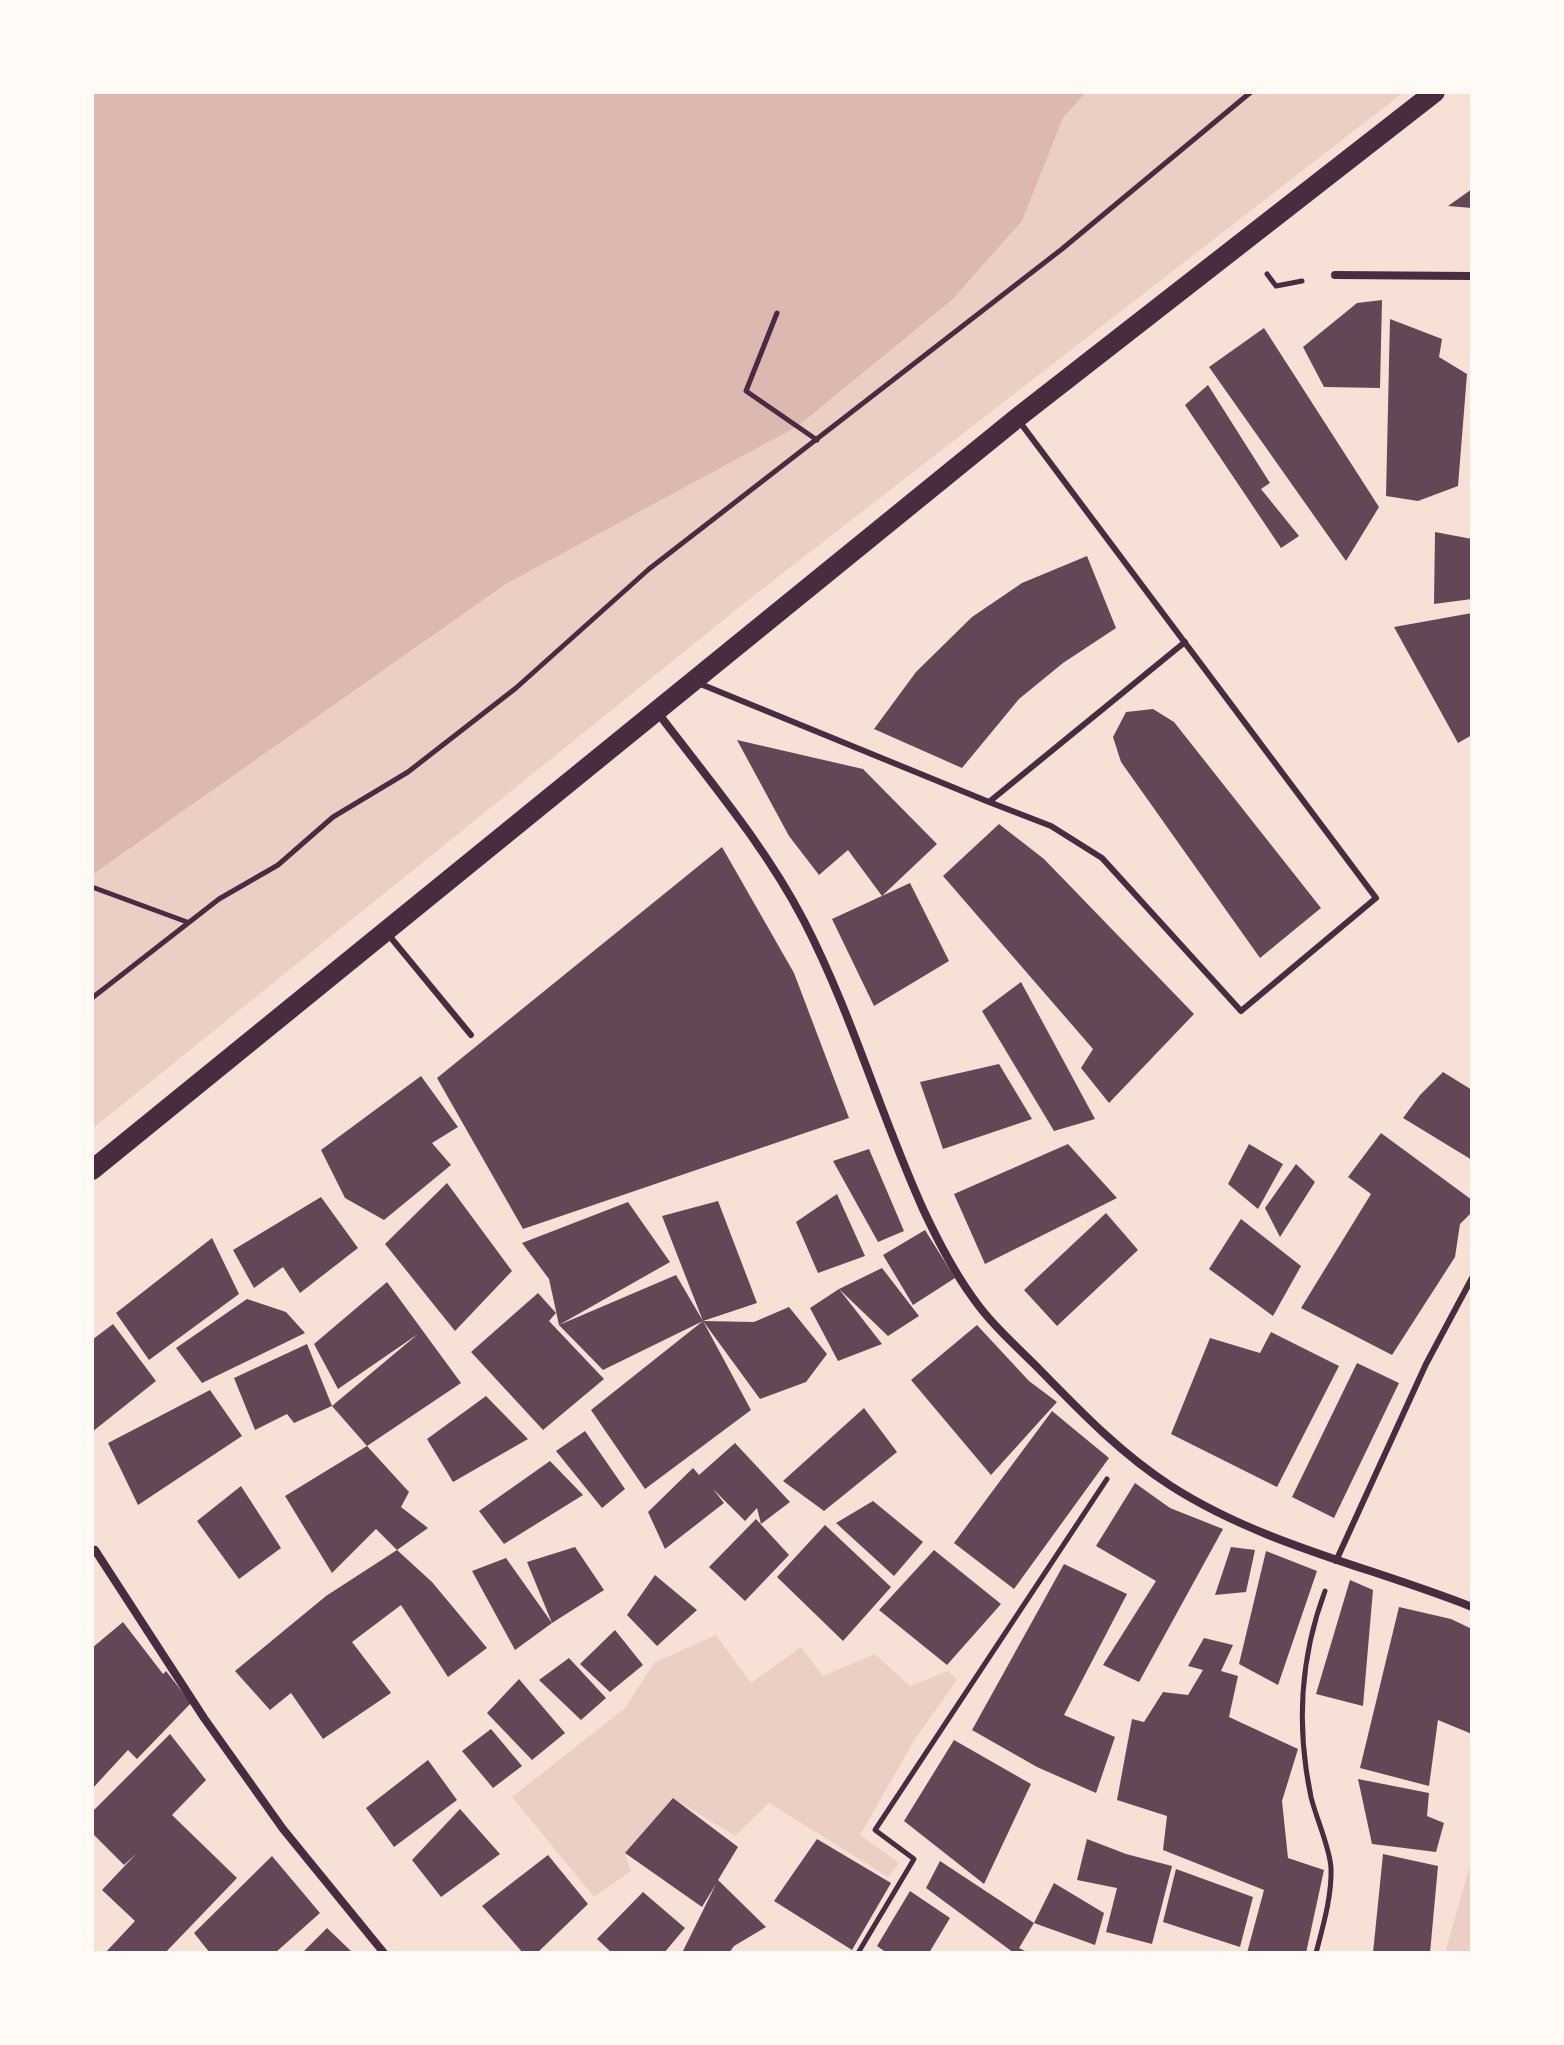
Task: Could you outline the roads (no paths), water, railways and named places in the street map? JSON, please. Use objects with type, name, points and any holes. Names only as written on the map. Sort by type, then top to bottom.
[{"type":"main road","points":[[92,1170],[655,709],[1017,418],[1435,92]]},
{"type":"street","points":[[1335,275],[1472,276]]},
{"type":"street","points":[[655,709],[761,850],[802,918],[842,999],[923,1209],[973,1298],[1085,1416],[1171,1486],[1224,1515],[1336,1561],[1472,1607]]},
{"type":"street","points":[[95,1550],[222,1743],[283,1829],[384,1953]]},
{"type":"lane","points":[[691,680],[1051,826],[1102,858],[1241,1011],[1376,898],[1017,418]]},
{"type":"lane","points":[[989,802],[1185,642]]},
{"type":"lane","points":[[385,930],[471,1035]]},
{"type":"lane","points":[[1336,1561],[1426,1364],[1472,1278]]}]
